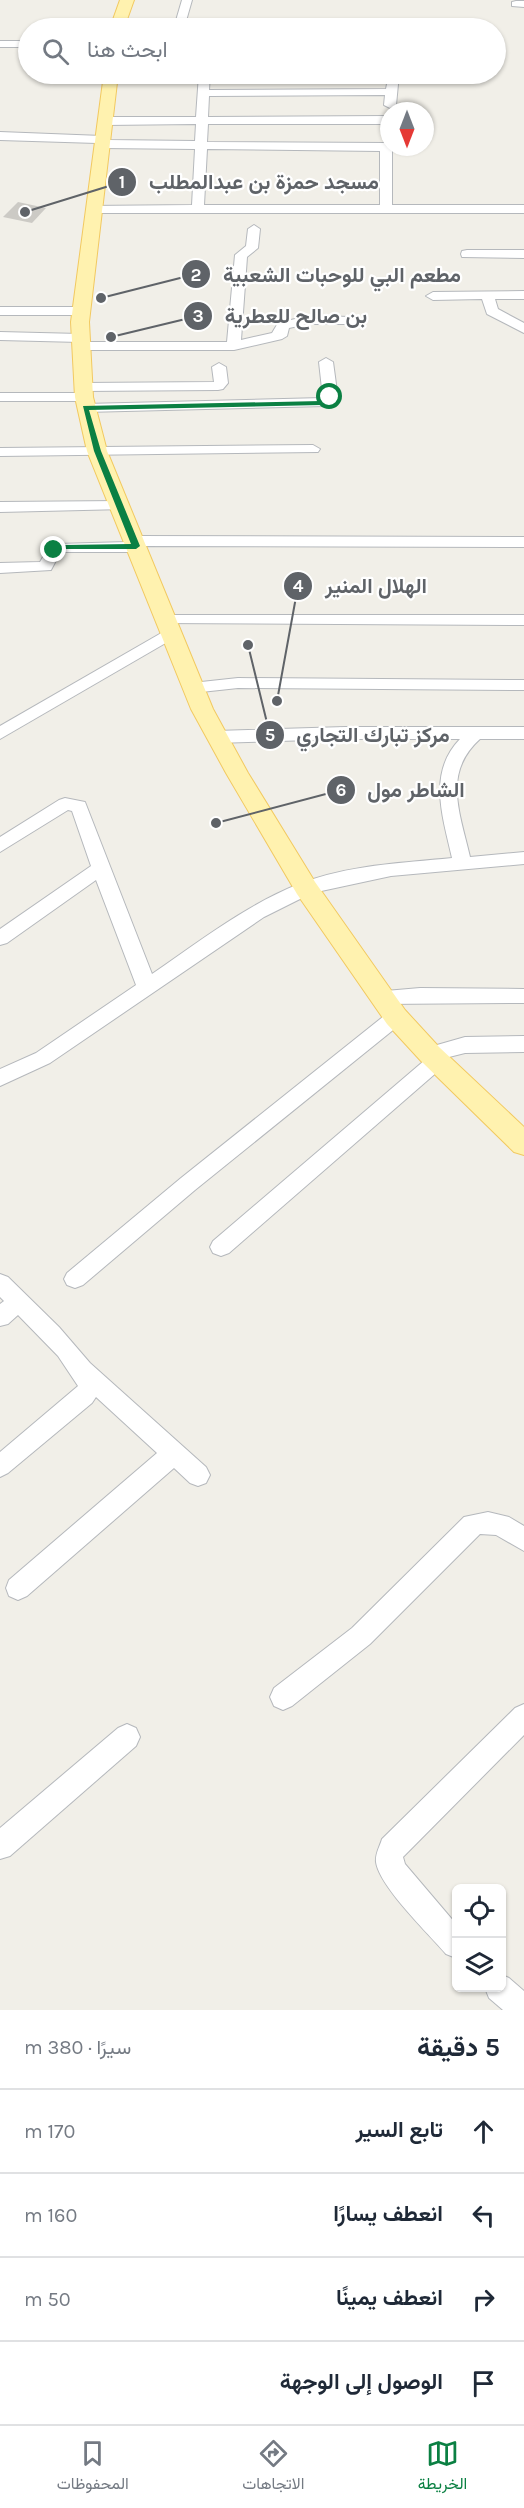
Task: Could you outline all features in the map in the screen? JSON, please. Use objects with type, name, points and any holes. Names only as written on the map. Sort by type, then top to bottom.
[{"type":"main road","points":[[121,18],[127,0]]},
{"type":"main road","points":[[110,84],[81,311],[80,342],[84,398],[98,451],[192,688],[216,737],[306,888],[396,1017],[434,1058],[524,1144]]},
{"type":"street","points":[[182,18],[187,0]]},
{"type":"street","points":[[0,44],[18,44]]},
{"type":"street","points":[[198,209],[204,84]]},
{"type":"street","points":[[391,102],[393,84]]},
{"type":"street","points":[[204,93],[392,92]]},
{"type":"street","points":[[103,135],[203,120],[380,130]]},
{"type":"street","points":[[0,136],[103,135],[202,144],[380,131]]},
{"type":"street","points":[[386,209],[387,156]]},
{"type":"street","points":[[93,209],[524,209]]},
{"type":"street","points":[[234,346],[241,255],[252,248],[254,229]]},
{"type":"street","points":[[467,254],[524,254]]},
{"type":"street","points":[[433,296],[524,295]]},
{"type":"street","points":[[488,297],[492,311],[524,329]]},
{"type":"street","points":[[0,311],[81,311]]},
{"type":"street","points":[[0,336],[80,342],[234,346],[277,336],[282,333],[283,326],[290,323],[315,320],[352,321]]},
{"type":"street","points":[[0,397],[326,402],[331,399],[326,362]]},
{"type":"street","points":[[84,398],[218,386],[221,383],[219,368]]},
{"type":"street","points":[[0,452],[313,449]]},
{"type":"street","points":[[0,507],[120,506]]},
{"type":"street","points":[[0,568],[45,567],[54,550],[64,547],[135,544],[524,542]]},
{"type":"street","points":[[2,728],[167,627],[524,620]]},
{"type":"street","points":[[192,688],[238,683],[524,685]]},
{"type":"street","points":[[216,737],[345,733],[524,734]]},
{"type":"street","points":[[462,862],[447,779],[451,763],[459,749],[476,734]]},
{"type":"street","points":[[0,846],[65,804],[72,803],[79,806],[147,987]]},
{"type":"street","points":[[0,1078],[43,1058],[257,912],[306,888],[391,870],[524,858]]},
{"type":"street","points":[[0,938],[101,868]]},
{"type":"street","points":[[381,997],[524,996]]},
{"type":"street","points":[[75,1279],[188,1184],[396,1017]]},
{"type":"street","points":[[221,1247],[434,1058],[465,1046],[524,1044]]},
{"type":"street","points":[[0,1283],[82,1369],[198,1475]]},
{"type":"street","points":[[0,1317],[18,1302]]},
{"type":"street","points":[[0,1466],[84,1396],[90,1387],[82,1369]]},
{"type":"street","points":[[18,1588],[174,1453]]},
{"type":"street","points":[[283,1697],[361,1636],[473,1526],[496,1522],[506,1526],[524,1540]]},
{"type":"street","points":[[452,1939],[395,1874],[388,1857],[392,1849],[524,1717]]},
{"type":"street","points":[[0,1846],[127,1737]]},
{"type":"street","points":[[504,1992],[524,2010]]},
{"type":"building","points":[[18,202],[46,208],[32,223],[3,217]]},
{"type":"place","name":"مسجد حمزة بن عبدالمطلب","points":[[25,212]]},
{"type":"place","name":"مطعم البي للوحبات الشعبية","points":[[101,298]]},
{"type":"place","name":"بن صالح للعطرية","points":[[111,337]]},
{"type":"place","name":"مركز تبارك التجاري","points":[[248,645]]},
{"type":"place","name":"الهلال المنير","points":[[277,701]]},
{"type":"place","name":"الشاطر مول","points":[[216,823]]},
{"type":"route","points":[[54,550],[64,547],[136,546],[98,451],[85,408],[181,404],[322,403],[331,399],[330,397]]}]
